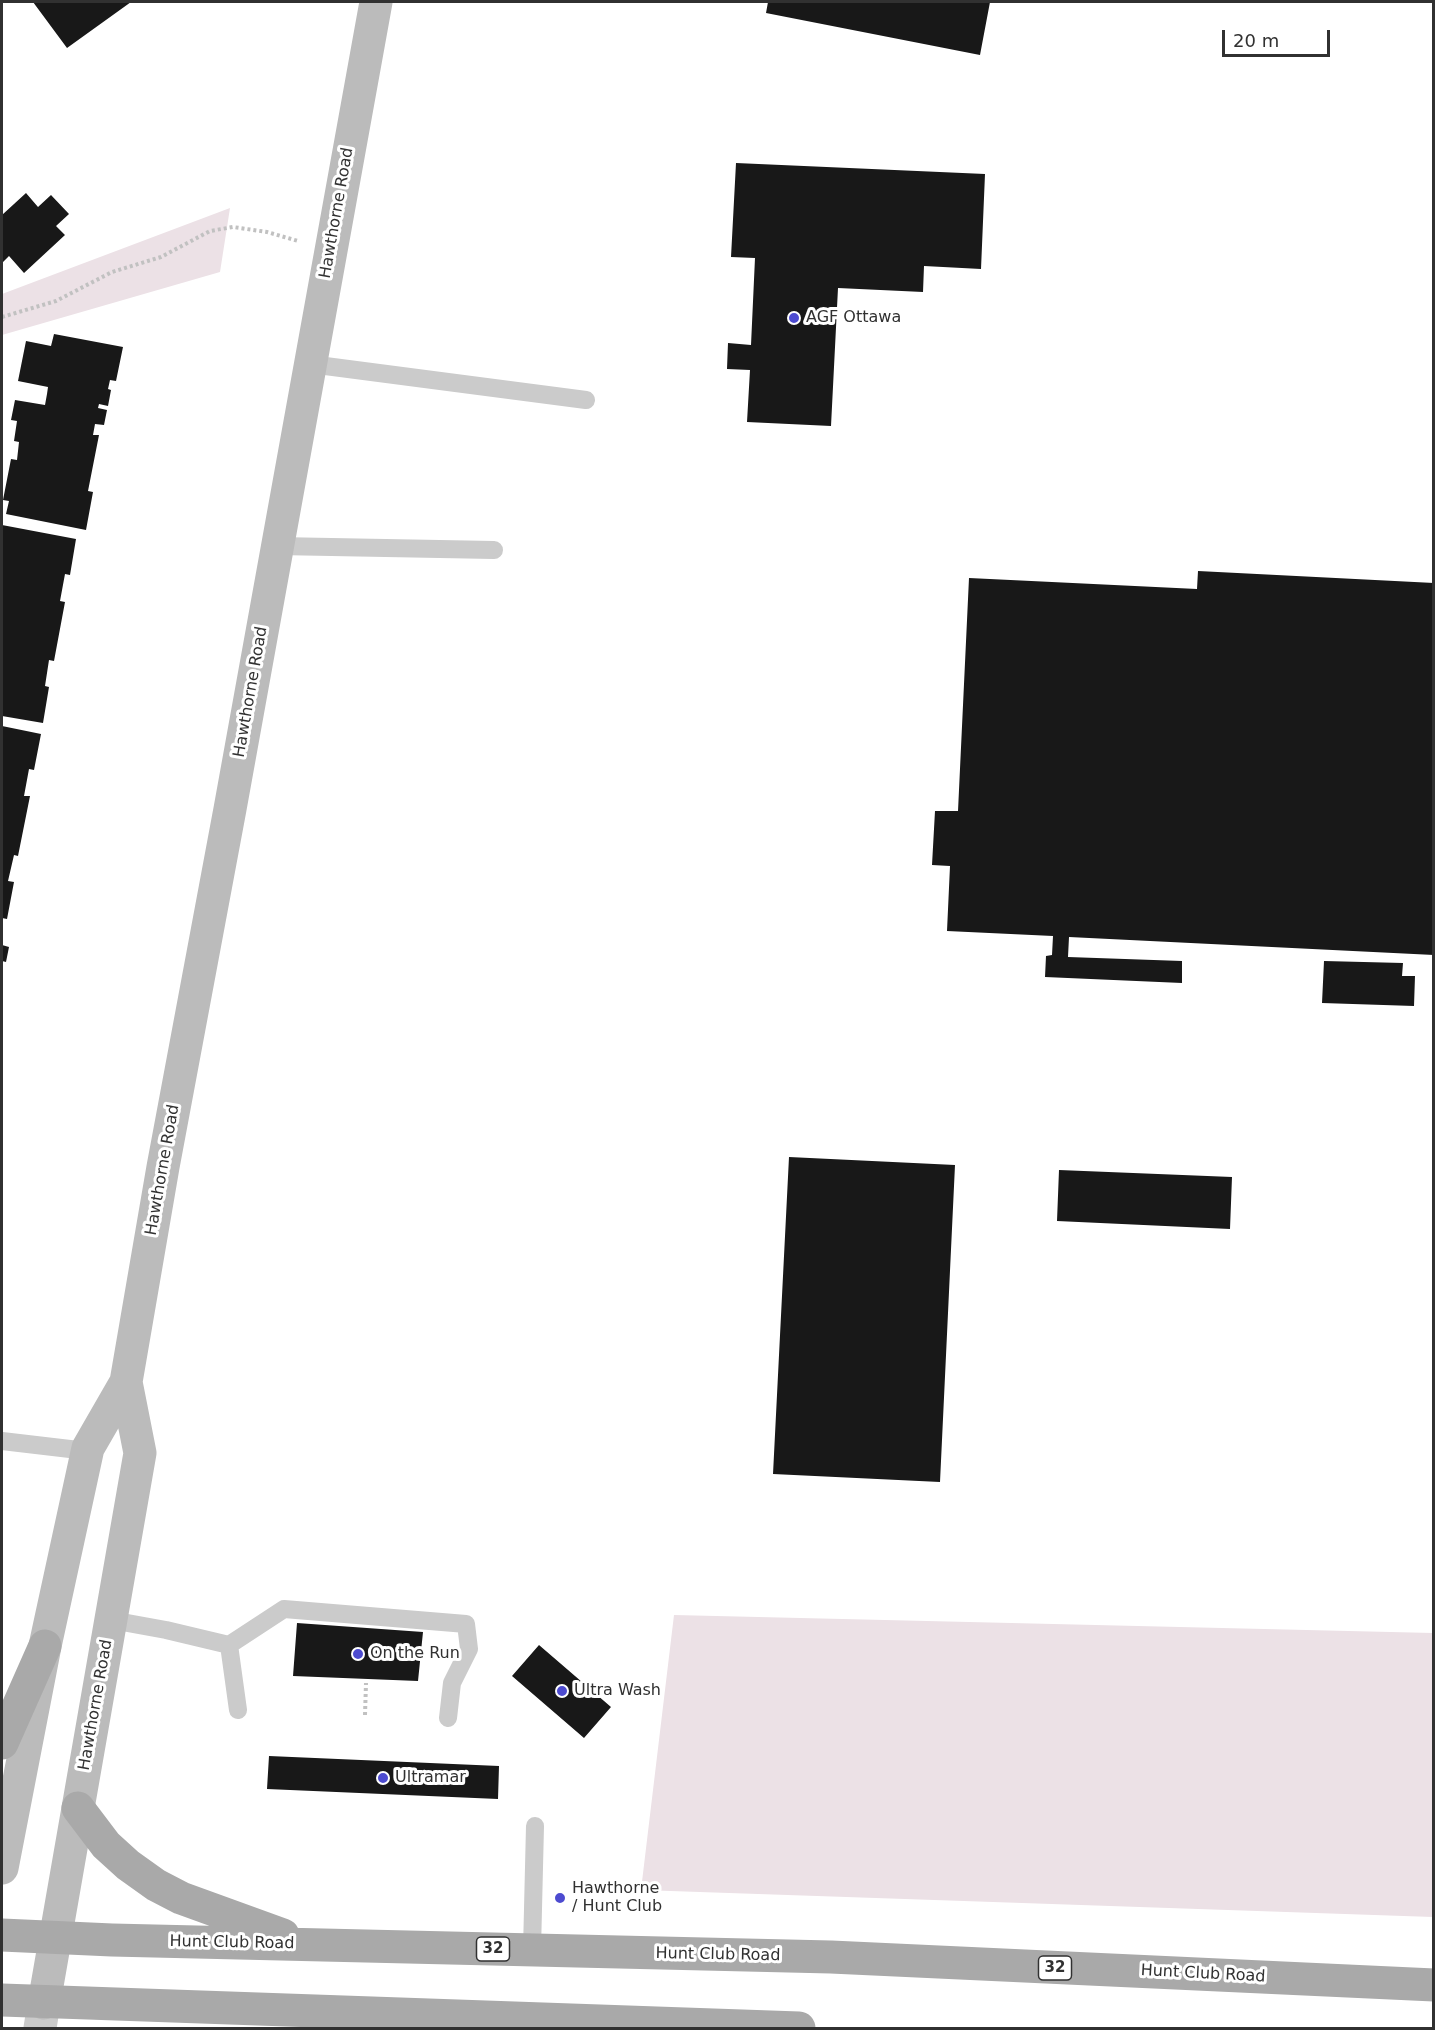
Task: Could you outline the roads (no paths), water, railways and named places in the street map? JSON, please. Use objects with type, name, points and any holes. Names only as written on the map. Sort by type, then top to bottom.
[{"type":"main road","name":"Hawthorne Road","points":[[2,1868],[45,1646],[87,1451],[126,1382],[163,1167],[376,2]]},
{"type":"main road","name":"Hawthorne Road","points":[[42,2015],[140,1453],[126,1382]]},
{"type":"main road","points":[[2,1743],[45,1646]]},
{"type":"main road","points":[[78,1808],[106,1845],[128,1865],[156,1885],[181,1898],[310,1944]]},
{"type":"main road","name":"Hunt Club Road","points":[[2,1935],[831,1957],[1434,1985]]},
{"type":"main road","points":[[2,2000],[42,2015],[181,2007],[492,2023],[799,2028]]},
{"type":"main road","points":[[133,2028],[181,2007]]},
{"type":"lane","points":[[310,364],[586,400]]},
{"type":"lane","points":[[277,546],[494,550]]},
{"type":"lane","points":[[2,1441],[87,1451]]},
{"type":"lane","points":[[111,1620],[229,1645],[284,1609],[466,1624],[469,1649],[452,1683],[448,1718]]},
{"type":"lane","points":[[229,1645],[238,1710]]},
{"type":"lane","points":[[532,1950],[535,1826]]},
{"type":"place","name":"AGF Ottawa","points":[[794,318]]},
{"type":"place","name":"On the Run","points":[[358,1654]]},
{"type":"place","name":"Ultra Wash","points":[[562,1691]]},
{"type":"place","name":"Ultramar","points":[[383,1778]]},
{"type":"place","name":"Hawthorne / Hunt Club","points":[[560,1898]]}]
